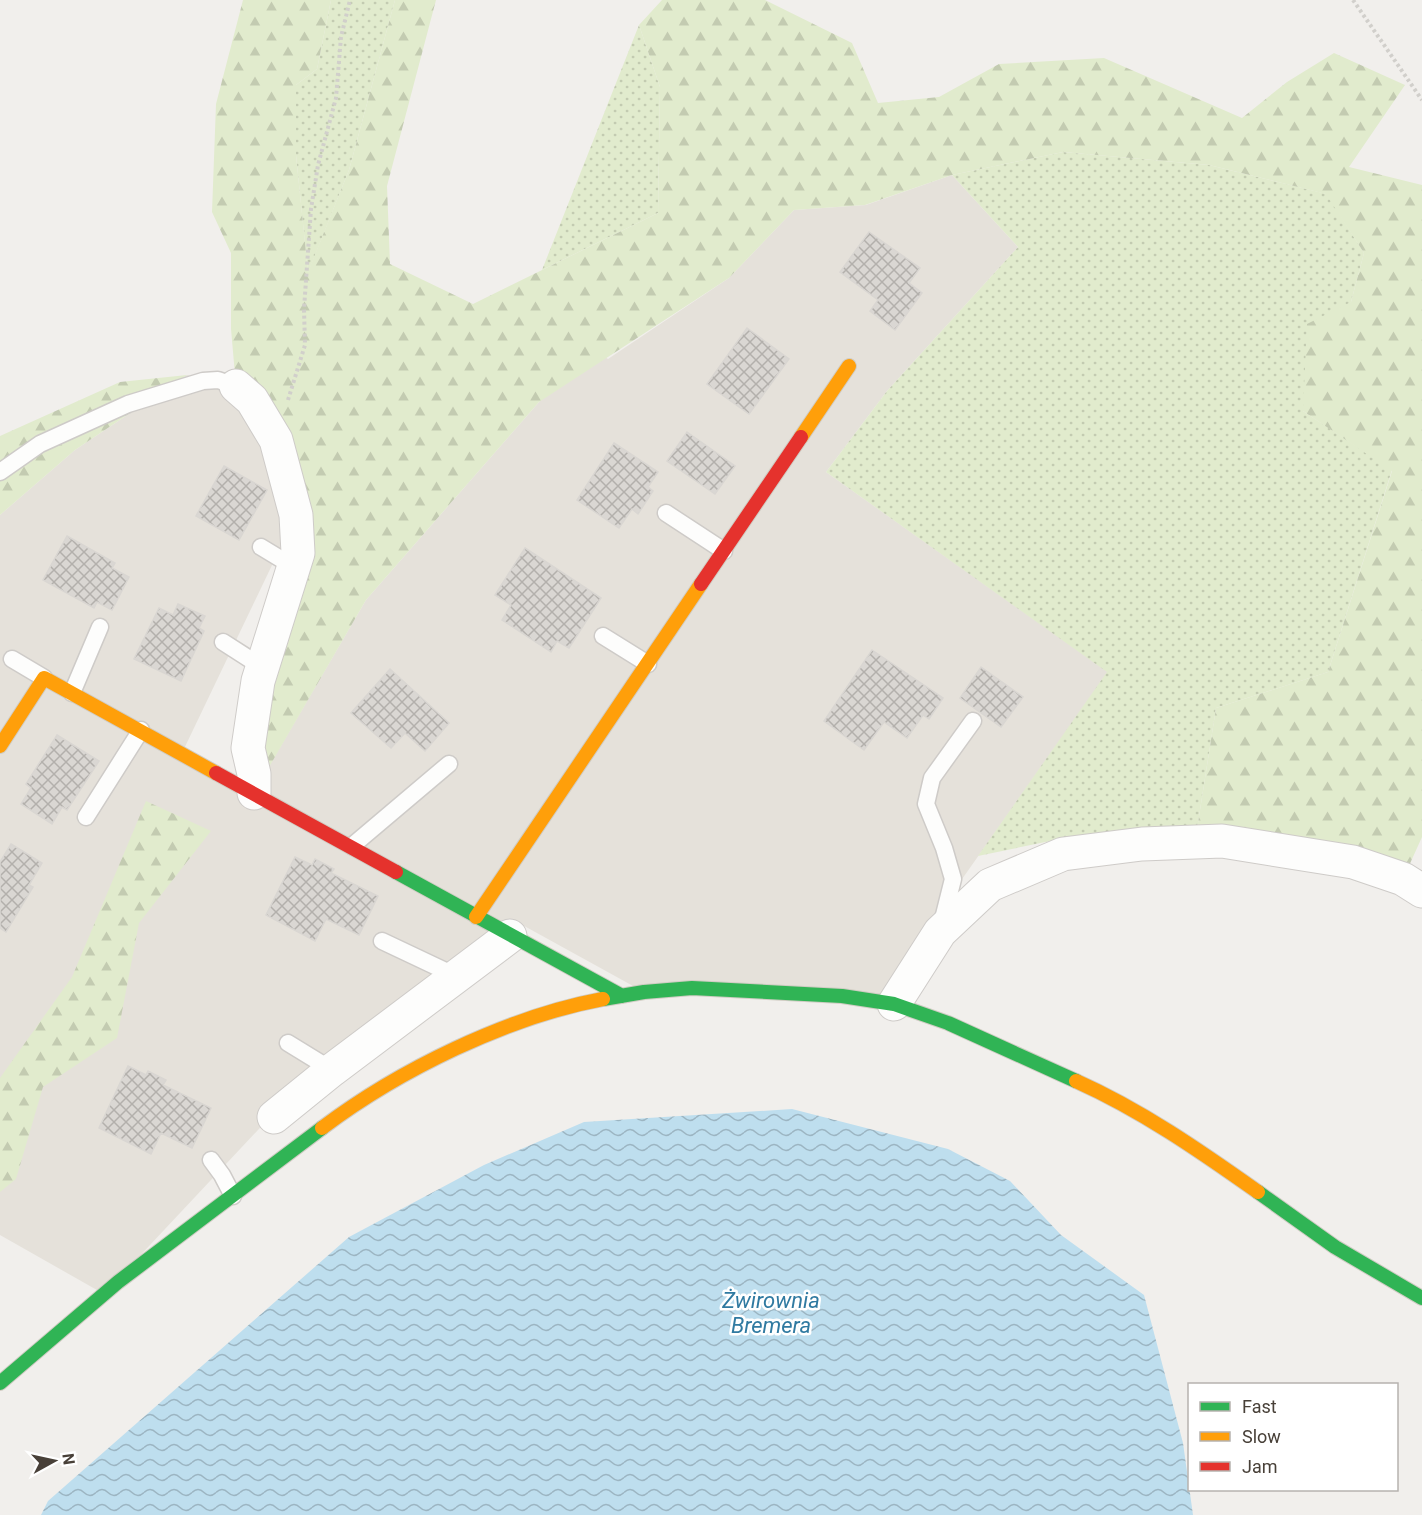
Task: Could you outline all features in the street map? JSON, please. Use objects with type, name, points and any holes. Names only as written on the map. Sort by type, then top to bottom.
[{"type":"street","points":[[476,917],[849,366]]},
{"type":"street","points":[[236,386],[252,400],[272,432],[287,474],[296,515],[298,553],[262,667],[248,748],[254,774],[254,792]]},
{"type":"street","points":[[0,746],[44,678],[622,996]]},
{"type":"street","points":[[894,1004],[940,932],[990,885],[1063,854],[1142,844],[1222,841],[1353,861],[1403,879],[1422,891]]},
{"type":"street","points":[[274,1118],[332,1070],[510,936]]},
{"type":"street","points":[[0,1383],[118,1282],[358,1101],[461,1046],[519,1023],[594,1001],[644,992],[703,988],[842,996],[894,1004],[948,1023],[1111,1097],[1204,1154],[1344,1252],[1422,1298]]},
{"type":"lane","points":[[0,472],[40,444],[128,404],[203,381],[219,381],[236,386]]},
{"type":"lane","points":[[666,513],[724,551]]},
{"type":"lane","points":[[261,547],[294,567]]},
{"type":"lane","points":[[72,693],[100,627]]},
{"type":"lane","points":[[603,636],[648,664]]},
{"type":"lane","points":[[223,642],[262,667]]},
{"type":"lane","points":[[12,659],[44,678]]},
{"type":"lane","points":[[940,932],[953,879],[944,848],[926,804],[932,778],[973,721]]},
{"type":"lane","points":[[86,817],[141,730]]},
{"type":"lane","points":[[352,846],[449,764]]},
{"type":"lane","points":[[382,941],[456,976]]},
{"type":"lane","points":[[288,1043],[332,1070]]},
{"type":"lane","points":[[211,1160],[233,1196]]},
{"type":"path","points":[[272,432],[294,383],[305,345],[304,309],[311,209],[318,165],[336,98],[341,37],[350,0]]},
{"type":"path","points":[[1353,0],[1422,100]]},
{"type":"shaded area","points":[[952,175],[1018,247],[887,391],[826,472],[1108,672],[876,1001],[644,992],[517,922],[272,1115],[104,1294],[0,1235],[0,515],[75,450],[187,375],[236,386],[296,515],[182,753],[254,792],[366,600],[589,345],[608,359],[729,278],[794,210],[866,205]]},
{"type":"green space","points":[[243,0],[331,0],[317,69],[296,85],[296,155],[308,272],[349,170],[395,0],[436,0],[387,186],[390,264],[473,304],[658,213],[660,87],[639,25],[662,0],[765,0],[852,43],[878,103],[939,97],[999,64],[1104,58],[1242,118],[1287,82],[1334,53],[1405,85],[1349,167],[1422,185],[1422,837],[1403,879],[1195,842],[1216,708],[1328,672],[1392,471],[1303,411],[1307,324],[1351,302],[1364,253],[1326,194],[1209,165],[1063,152],[952,175],[865,205],[794,210],[729,278],[539,402],[366,600],[254,793],[296,515],[236,386],[231,329],[231,253],[212,212],[216,104]]},
{"type":"green space","points":[[331,0],[395,0],[349,170],[308,273],[296,155],[296,85],[317,69]]},
{"type":"green space","points":[[639,25],[660,87],[658,213],[542,270]]},
{"type":"green space","points":[[1063,152],[1209,165],[1327,194],[1364,253],[1351,302],[1303,411],[1392,470],[1328,672],[1216,708],[1195,842],[1055,840],[978,856],[1107,672],[826,472],[887,391],[1018,247],[952,175]]},
{"type":"green space","points":[[187,375],[75,450],[0,515],[0,436],[120,382]]},
{"type":"green space","points":[[146,801],[211,831],[139,923],[117,1038],[43,1087],[16,1179],[0,1192],[0,1078],[72,977]]},
{"type":"water","name":"Żwirownia Bremera","points":[[792,1109],[948,1149],[1010,1181],[1061,1235],[1144,1295],[1183,1443],[1193,1515],[41,1515],[48,1501],[349,1237],[484,1165],[584,1122]]},
{"type":"building","points":[[869,232],[920,268],[909,283],[922,293],[895,330],[870,311],[878,300],[840,272]]},
{"type":"building","points":[[747,328],[789,359],[749,414],[707,384]]},
{"type":"building","points":[[687,432],[735,466],[715,494],[667,461]]},
{"type":"building","points":[[614,443],[658,472],[648,487],[653,491],[638,514],[632,509],[619,528],[577,500]]},
{"type":"building","points":[[224,466],[267,490],[239,540],[196,516]]},
{"type":"building","points":[[67,536],[115,563],[112,568],[129,577],[112,610],[97,602],[94,608],[43,580]]},
{"type":"building","points":[[525,548],[601,598],[569,648],[557,641],[551,652],[502,620],[511,605],[495,595]]},
{"type":"building","points":[[178,604],[205,616],[199,628],[204,631],[181,681],[134,659],[159,608],[173,615]]},
{"type":"building","points":[[872,650],[943,698],[929,719],[923,715],[907,738],[884,722],[864,750],[824,721]]},
{"type":"building","points":[[981,667],[1023,697],[1001,727],[960,698]]},
{"type":"building","points":[[390,669],[449,723],[425,751],[405,733],[391,748],[351,713]]},
{"type":"building","points":[[57,735],[99,761],[67,810],[62,807],[52,824],[21,804],[31,788],[26,784]]},
{"type":"building","points":[[11,844],[42,863],[29,885],[33,887],[6,932],[0,928],[0,862]]},
{"type":"building","points":[[295,857],[312,865],[315,859],[334,869],[331,873],[378,896],[359,935],[326,919],[315,941],[266,915]]},
{"type":"building","points":[[128,1066],[146,1075],[148,1071],[166,1080],[163,1085],[211,1108],[192,1148],[161,1133],[151,1154],[99,1128]]},
{"type":"traffic: fast","points":[[396,872],[622,996]]},
{"type":"traffic: fast","points":[[603,999],[644,992],[692,988],[842,996],[894,1004],[948,1023],[1076,1081]]},
{"type":"traffic: fast","points":[[0,1383],[118,1282],[322,1128]]},
{"type":"traffic: fast","points":[[1258,1192],[1335,1247],[1422,1298]]},
{"type":"traffic: slow","points":[[801,437],[849,366]]},
{"type":"traffic: slow","points":[[476,917],[701,584]]},
{"type":"traffic: slow","points":[[0,746],[44,678],[216,773]]},
{"type":"traffic: slow","points":[[322,1128],[385,1086],[455,1048],[529,1019],[603,999]]},
{"type":"traffic: slow","points":[[1076,1081],[1147,1118],[1258,1192]]},
{"type":"traffic: jam","points":[[701,584],[801,437]]},
{"type":"traffic: jam","points":[[216,773],[396,872]]}]
